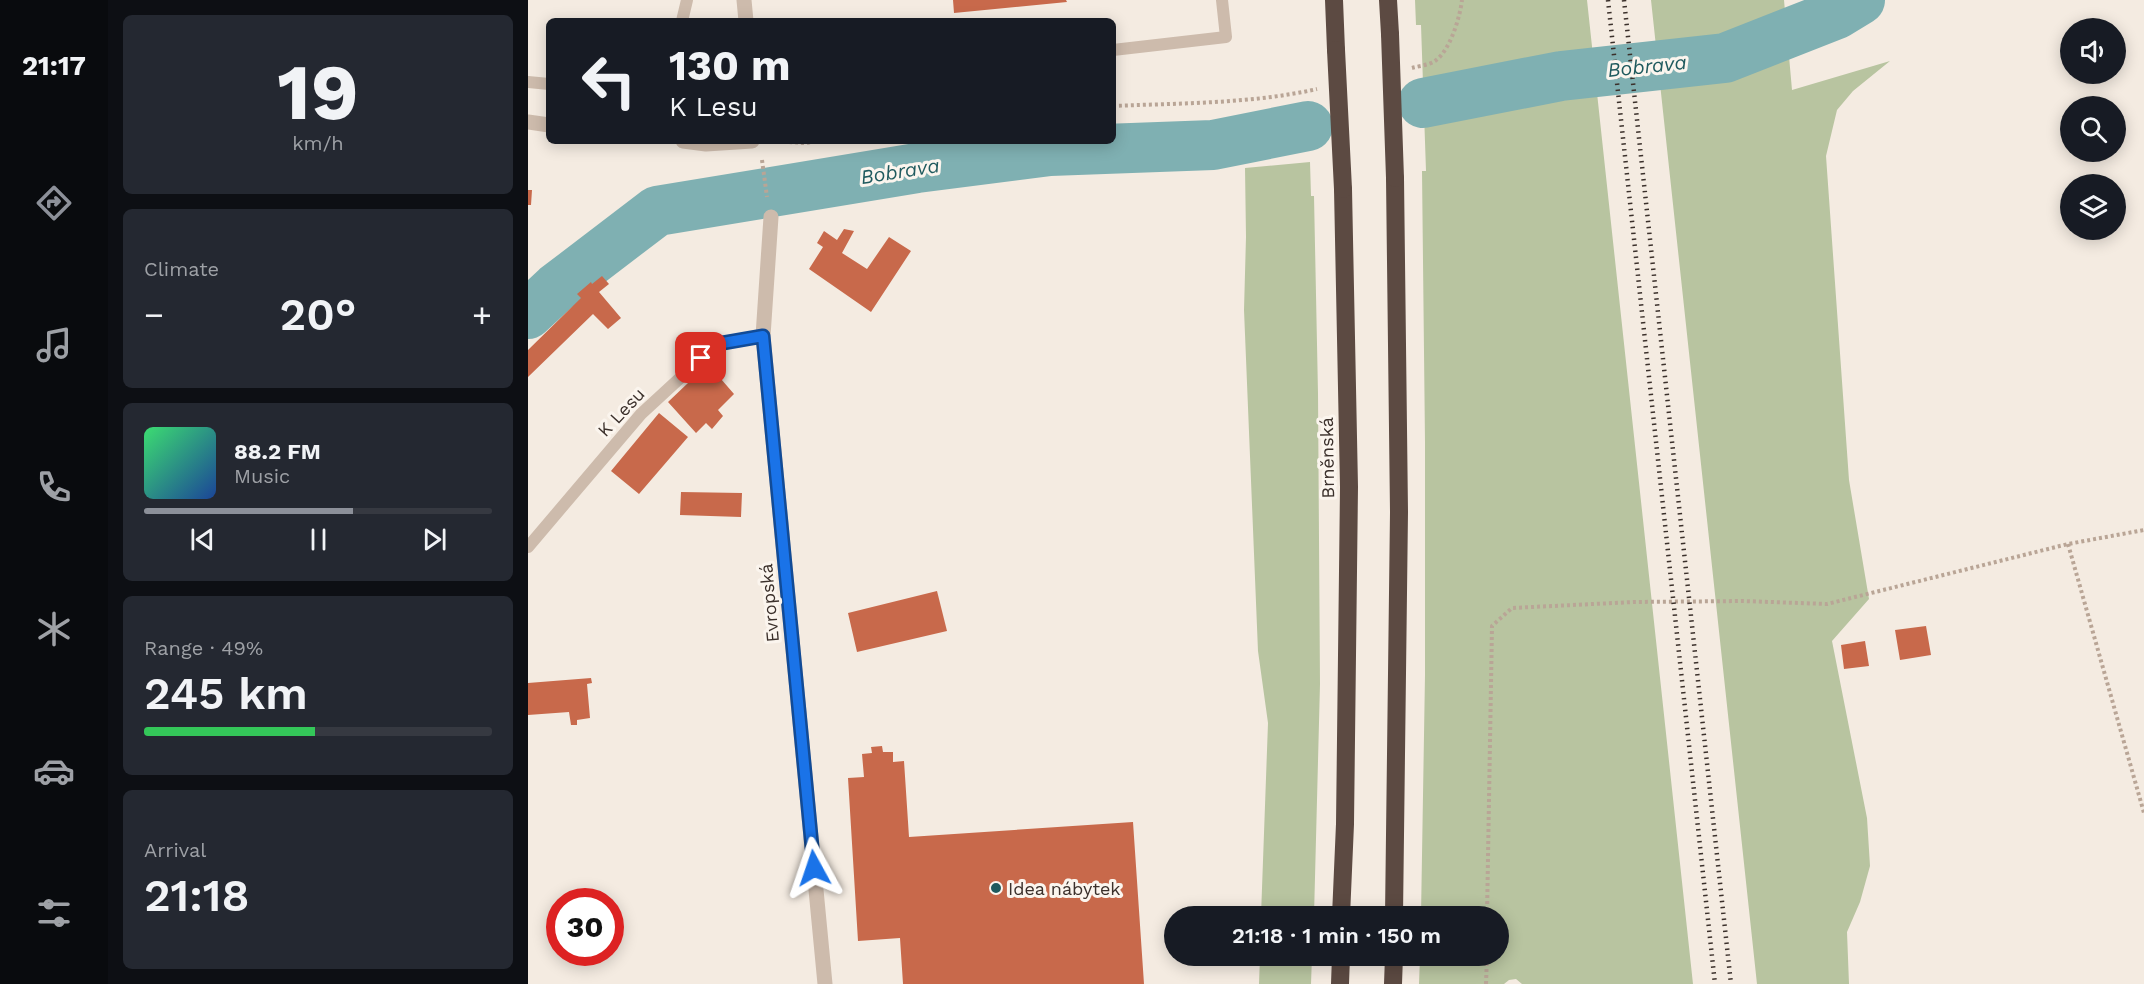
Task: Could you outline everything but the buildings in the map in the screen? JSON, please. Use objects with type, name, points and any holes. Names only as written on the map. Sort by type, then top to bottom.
[{"type":"highway","name":"Brněnská","points":[[1334,0],[1343,189],[1349,487],[1345,824],[1341,906]]},
{"type":"highway","points":[[1388,0],[1395,178],[1399,524],[1394,906]]},
{"type":"highway","points":[[1340,984],[1341,966]]},
{"type":"highway","points":[[1393,984],[1394,966]]},
{"type":"street","points":[[744,0],[746,18]]},
{"type":"street","points":[[528,122],[546,125]]},
{"type":"street","name":"Evropská","points":[[771,217],[763,336],[825,984]]},
{"type":"lane","points":[[683,18],[687,0]]},
{"type":"lane","points":[[1116,50],[1226,37],[1222,0]]},
{"type":"lane","points":[[528,82],[546,84]]},
{"type":"lane","name":"K Lesu","points":[[528,547],[641,414],[717,344],[763,336]]},
{"type":"path","points":[[1410,68],[1437,60],[1450,40],[1460,17],[1462,0]]},
{"type":"path","points":[[1116,106],[1212,102],[1296,94],[1319,89]]},
{"type":"path","points":[[762,165],[771,217]]},
{"type":"path","points":[[1487,906],[1492,626],[1512,608],[1645,602],[1743,601],[1827,604],[2068,544],[2144,530]]},
{"type":"path","points":[[2068,544],[2144,813]]},
{"type":"path","points":[[1486,984],[1487,966]]},
{"type":"green space","points":[[1415,0],[1587,0],[1693,984],[1522,984],[1516,979],[1504,984],[1419,984],[1420,966],[1509,966],[1509,906],[1421,906],[1425,675],[1422,171],[1426,171],[1421,25],[1416,25]]},
{"type":"green space","points":[[1651,0],[1784,0],[1792,90],[1890,61],[1853,91],[1837,110],[1826,156],[1849,480],[1869,599],[1832,641],[1867,818],[1870,866],[1860,902],[1847,932],[1849,984],[1757,984]]},
{"type":"green space","points":[[1310,162],[1311,196],[1314,196],[1320,684],[1314,906],[1261,906],[1268,723],[1258,651],[1244,310],[1245,168]]},
{"type":"green space","points":[[1260,966],[1312,966],[1311,984],[1259,984]]},
{"type":"waterway","name":"Bobrava","points":[[1423,103],[1561,76],[1725,58],[1837,14],[1860,0]]},
{"type":"waterway","name":"Bobrava","points":[[528,314],[556,288],[657,211],[917,168],[1050,151],[1213,145],[1308,126]]},
{"type":"railway","points":[[1608,0],[1715,984]]},
{"type":"railway","points":[[1624,0],[1731,984]]},
{"type":"place","name":"Idea nábytek","points":[[996,888]]},
{"type":"route","points":[[701,358],[717,344],[763,336],[814,868]]}]
